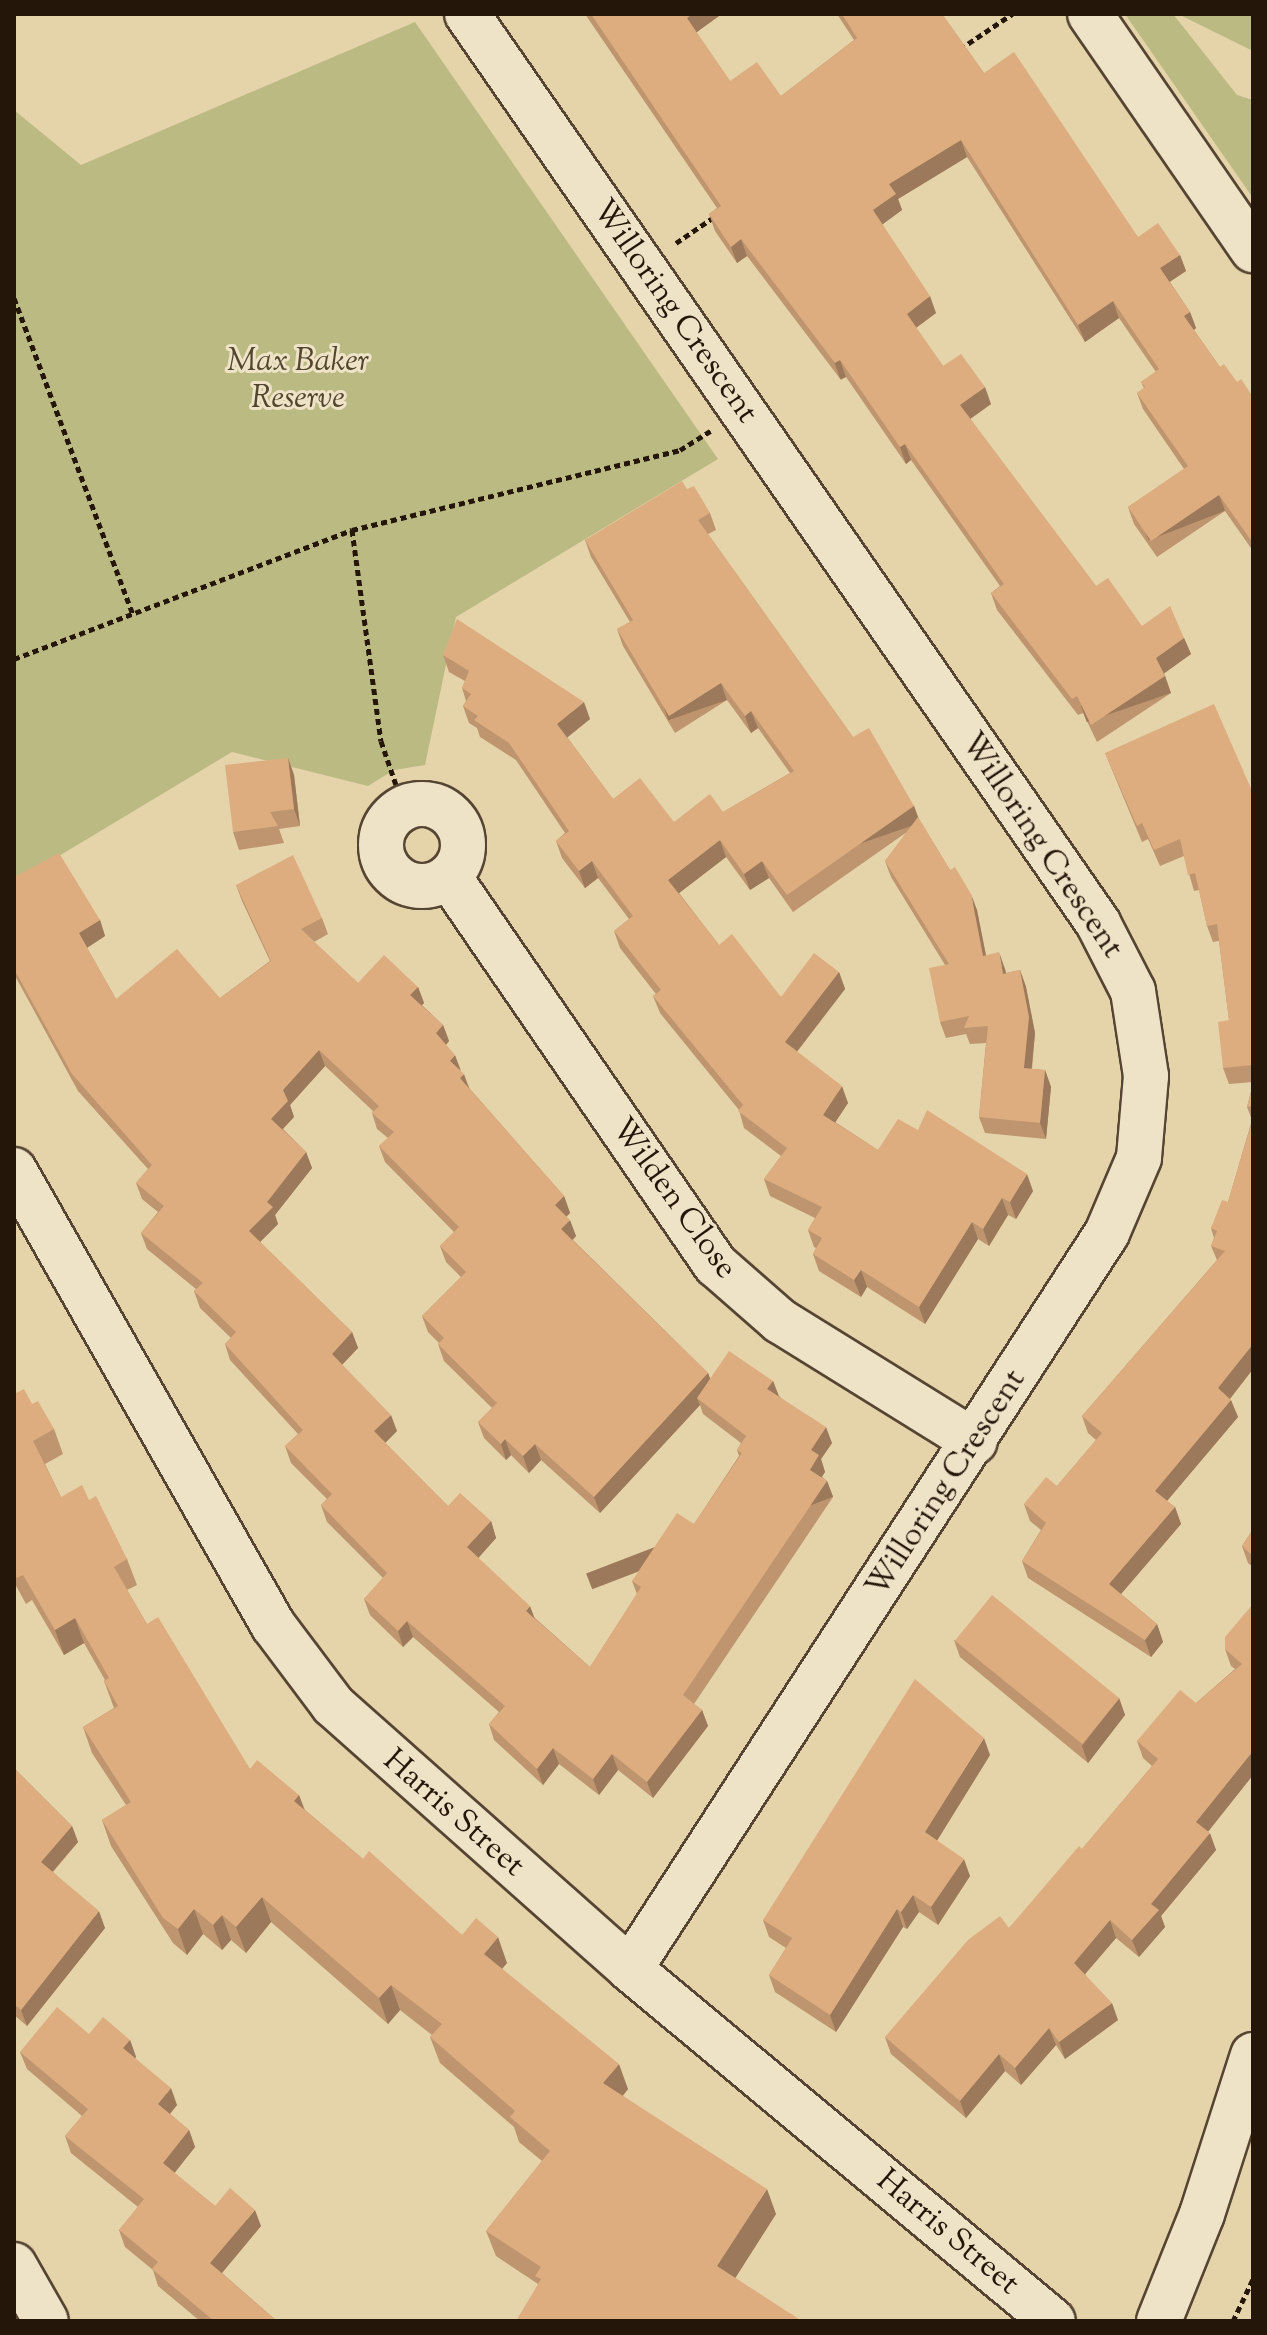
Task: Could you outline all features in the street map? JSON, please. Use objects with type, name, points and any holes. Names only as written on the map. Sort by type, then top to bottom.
[{"type":"street","name":"Willoring Crescent","points":[[467,14],[1098,923],[1133,991],[1146,1076],[1139,1158],[1107,1233],[975,1442],[630,1969]]},
{"type":"street","points":[[1090,14],[1253,250]]},
{"type":"street","points":[[430,804],[442,809],[460,828],[462,855],[449,877],[423,887],[409,885],[387,868],[381,841],[393,815],[404,808],[430,804]]},
{"type":"street","name":"Wilden Close","points":[[449,877],[716,1265],[780,1321],[975,1442]]},
{"type":"street","name":"Harris Street","points":[[14,1170],[273,1625],[305,1671],[387,1758],[630,1969],[1053,2321]]},
{"type":"street","points":[[1159,2321],[1202,2214],[1253,2055]]},
{"type":"street","points":[[14,2265],[46,2321]]},
{"type":"path","points":[[948,58],[1012,14]]},
{"type":"path","points":[[666,250],[718,215]]},
{"type":"path","points":[[14,298],[133,614]]},
{"type":"path","points":[[14,659],[352,530],[680,450],[718,426]]},
{"type":"path","points":[[352,530],[381,741],[404,808]]},
{"type":"path","points":[[1233,2321],[1253,2279]]},
{"type":"green space","points":[[1125,14],[1173,14],[1237,95],[1253,100],[1253,198]]},
{"type":"green space","points":[[1178,14],[1253,14],[1253,51]]},
{"type":"green space","name":"Max Baker Reserve","points":[[415,22],[718,459],[456,617],[425,765],[394,770],[368,786],[232,752],[14,883],[14,110],[81,165]]},
{"type":"building","points":[[591,14],[692,14],[687,18],[730,81],[757,62],[781,96],[857,38],[842,14],[942,14],[984,73],[1014,52],[1138,237],[1158,223],[1180,255],[1160,268],[1190,312],[1184,316],[1220,367],[1224,364],[1237,382],[1241,379],[1253,397],[1253,543],[1219,495],[1151,541],[1128,507],[1188,466],[1137,393],[1145,387],[1141,382],[1159,369],[1113,301],[1078,325],[961,140],[889,184],[896,194],[873,210],[930,296],[907,314],[943,366],[961,354],[985,387],[960,405],[1096,586],[1108,578],[1142,626],[1170,606],[1184,638],[1156,658],[1165,676],[1091,725],[1077,696],[1072,699],[991,593],[1004,584],[905,444],[900,447],[840,360],[835,363],[741,239],[731,247],[709,214],[721,206]]},
{"type":"building","points":[[682,481],[687,489],[694,486],[710,513],[698,520],[853,737],[869,728],[914,806],[787,895],[762,861],[744,874],[720,840],[668,880],[719,945],[732,934],[781,997],[814,953],[839,972],[785,1042],[842,1086],[823,1115],[878,1150],[898,1119],[918,1130],[927,1110],[1027,1174],[1010,1202],[1002,1198],[983,1229],[972,1222],[919,1307],[861,1270],[854,1280],[813,1254],[822,1238],[808,1230],[822,1207],[764,1179],[787,1148],[738,1111],[743,1105],[653,996],[661,990],[614,931],[633,916],[592,861],[579,871],[556,841],[569,831],[509,743],[474,720],[478,716],[463,706],[471,694],[462,688],[469,671],[443,655],[457,619],[584,702],[557,724],[613,799],[640,778],[674,822],[710,794],[723,812],[794,771],[751,711],[745,716],[721,683],[669,716],[617,629],[633,620],[585,540]]},
{"type":"building","points":[[1214,704],[1253,793],[1253,1065],[1223,1068],[1218,1022],[1229,1020],[1217,924],[1207,926],[1195,873],[1188,875],[1180,839],[1154,850],[1142,823],[1137,826],[1105,753]]},
{"type":"building","points":[[288,758],[294,809],[270,812],[278,826],[233,832],[225,765]]},
{"type":"building","points":[[918,817],[950,870],[955,867],[971,894],[983,956],[999,952],[1003,974],[1020,970],[1029,1017],[1024,1068],[1045,1070],[1040,1123],[979,1117],[988,1026],[964,1028],[969,1016],[940,1022],[929,968],[949,964],[885,861]]},
{"type":"building","points":[[59,853],[100,920],[79,933],[116,999],[177,949],[220,998],[271,961],[236,885],[293,855],[322,918],[301,929],[358,983],[384,955],[418,987],[410,995],[443,1025],[436,1033],[455,1055],[450,1061],[464,1074],[460,1078],[564,1196],[555,1205],[570,1220],[561,1229],[708,1373],[594,1497],[535,1444],[523,1456],[505,1439],[501,1444],[478,1422],[497,1403],[438,1344],[444,1338],[422,1316],[466,1272],[440,1246],[459,1227],[379,1146],[394,1132],[372,1113],[379,1106],[319,1050],[283,1090],[288,1101],[271,1119],[306,1152],[267,1202],[273,1207],[249,1231],[352,1332],[332,1354],[391,1415],[374,1431],[448,1506],[460,1493],[491,1521],[467,1547],[530,1606],[526,1611],[590,1667],[641,1587],[632,1581],[677,1513],[694,1524],[742,1453],[737,1450],[746,1436],[697,1398],[729,1351],[773,1381],[767,1389],[826,1427],[811,1450],[819,1455],[810,1470],[827,1481],[683,1695],[702,1710],[647,1782],[612,1754],[593,1779],[553,1748],[537,1769],[489,1724],[505,1706],[407,1621],[398,1631],[364,1599],[387,1573],[321,1505],[332,1494],[285,1446],[303,1430],[225,1344],[236,1332],[194,1291],[203,1283],[141,1233],[164,1206],[136,1183],[152,1165],[72,1074],[14,969],[14,877]]},
{"type":"building","points":[[1253,1084],[1253,1106],[1247,1107]]},
{"type":"building","points":[[1253,1118],[1253,1344],[1218,1388],[1231,1400],[1155,1491],[1175,1507],[1109,1584],[1157,1624],[1145,1640],[1022,1561],[1046,1523],[1024,1504],[1046,1477],[1057,1486],[1102,1433],[1082,1416],[1225,1251],[1211,1246],[1217,1231],[1211,1228],[1222,1200],[1228,1202]]},
{"type":"building","points":[[24,1389],[32,1404],[38,1401],[54,1429],[33,1441],[61,1497],[82,1485],[89,1500],[96,1496],[127,1559],[114,1567],[147,1624],[158,1617],[250,1769],[257,1760],[299,1795],[294,1801],[363,1859],[369,1851],[462,1935],[476,1918],[498,1937],[484,1954],[619,2064],[603,2083],[767,2189],[717,2266],[802,2321],[516,2321],[541,2279],[535,2276],[541,2267],[486,2231],[550,2151],[510,2117],[515,2111],[430,2037],[442,2024],[391,1985],[379,1998],[262,1897],[236,1927],[222,1915],[213,1925],[194,1909],[178,1929],[163,1918],[102,1820],[131,1802],[83,1727],[118,1706],[104,1681],[109,1678],[75,1618],[55,1630],[23,1575],[17,1578],[14,1573],[14,1394]]},
{"type":"building","points":[[1253,1529],[1253,1556],[1242,1546]]},
{"type":"building","points":[[992,1595],[1119,1698],[1082,1744],[955,1641]]},
{"type":"building","points":[[1253,1604],[1253,1751],[1196,1822],[1210,1833],[1151,1904],[1159,1910],[1132,1940],[1110,1920],[1074,1963],[1112,2003],[1059,2042],[1049,2028],[1015,2068],[999,2054],[960,2101],[885,2037],[968,1940],[1000,1916],[1009,1928],[1079,1846],[1082,1849],[1158,1759],[1137,1741],[1180,1690],[1196,1703],[1242,1664],[1225,1649],[1225,1637]]},
{"type":"building","points":[[915,1679],[984,1738],[925,1832],[964,1859],[931,1907],[913,1895],[901,1912],[897,1909],[830,2015],[769,1975],[792,1938],[763,1920]]},
{"type":"building","points":[[14,1768],[72,1826],[41,1862],[99,1911],[21,2010],[14,2004]]},
{"type":"building","points":[[57,2007],[89,2034],[103,2017],[130,2040],[123,2048],[171,2088],[158,2104],[189,2130],[163,2163],[215,2206],[230,2188],[255,2210],[210,2263],[277,2321],[214,2321],[152,2269],[158,2262],[119,2230],[144,2199],[65,2136],[88,2109],[20,2052]]}]
